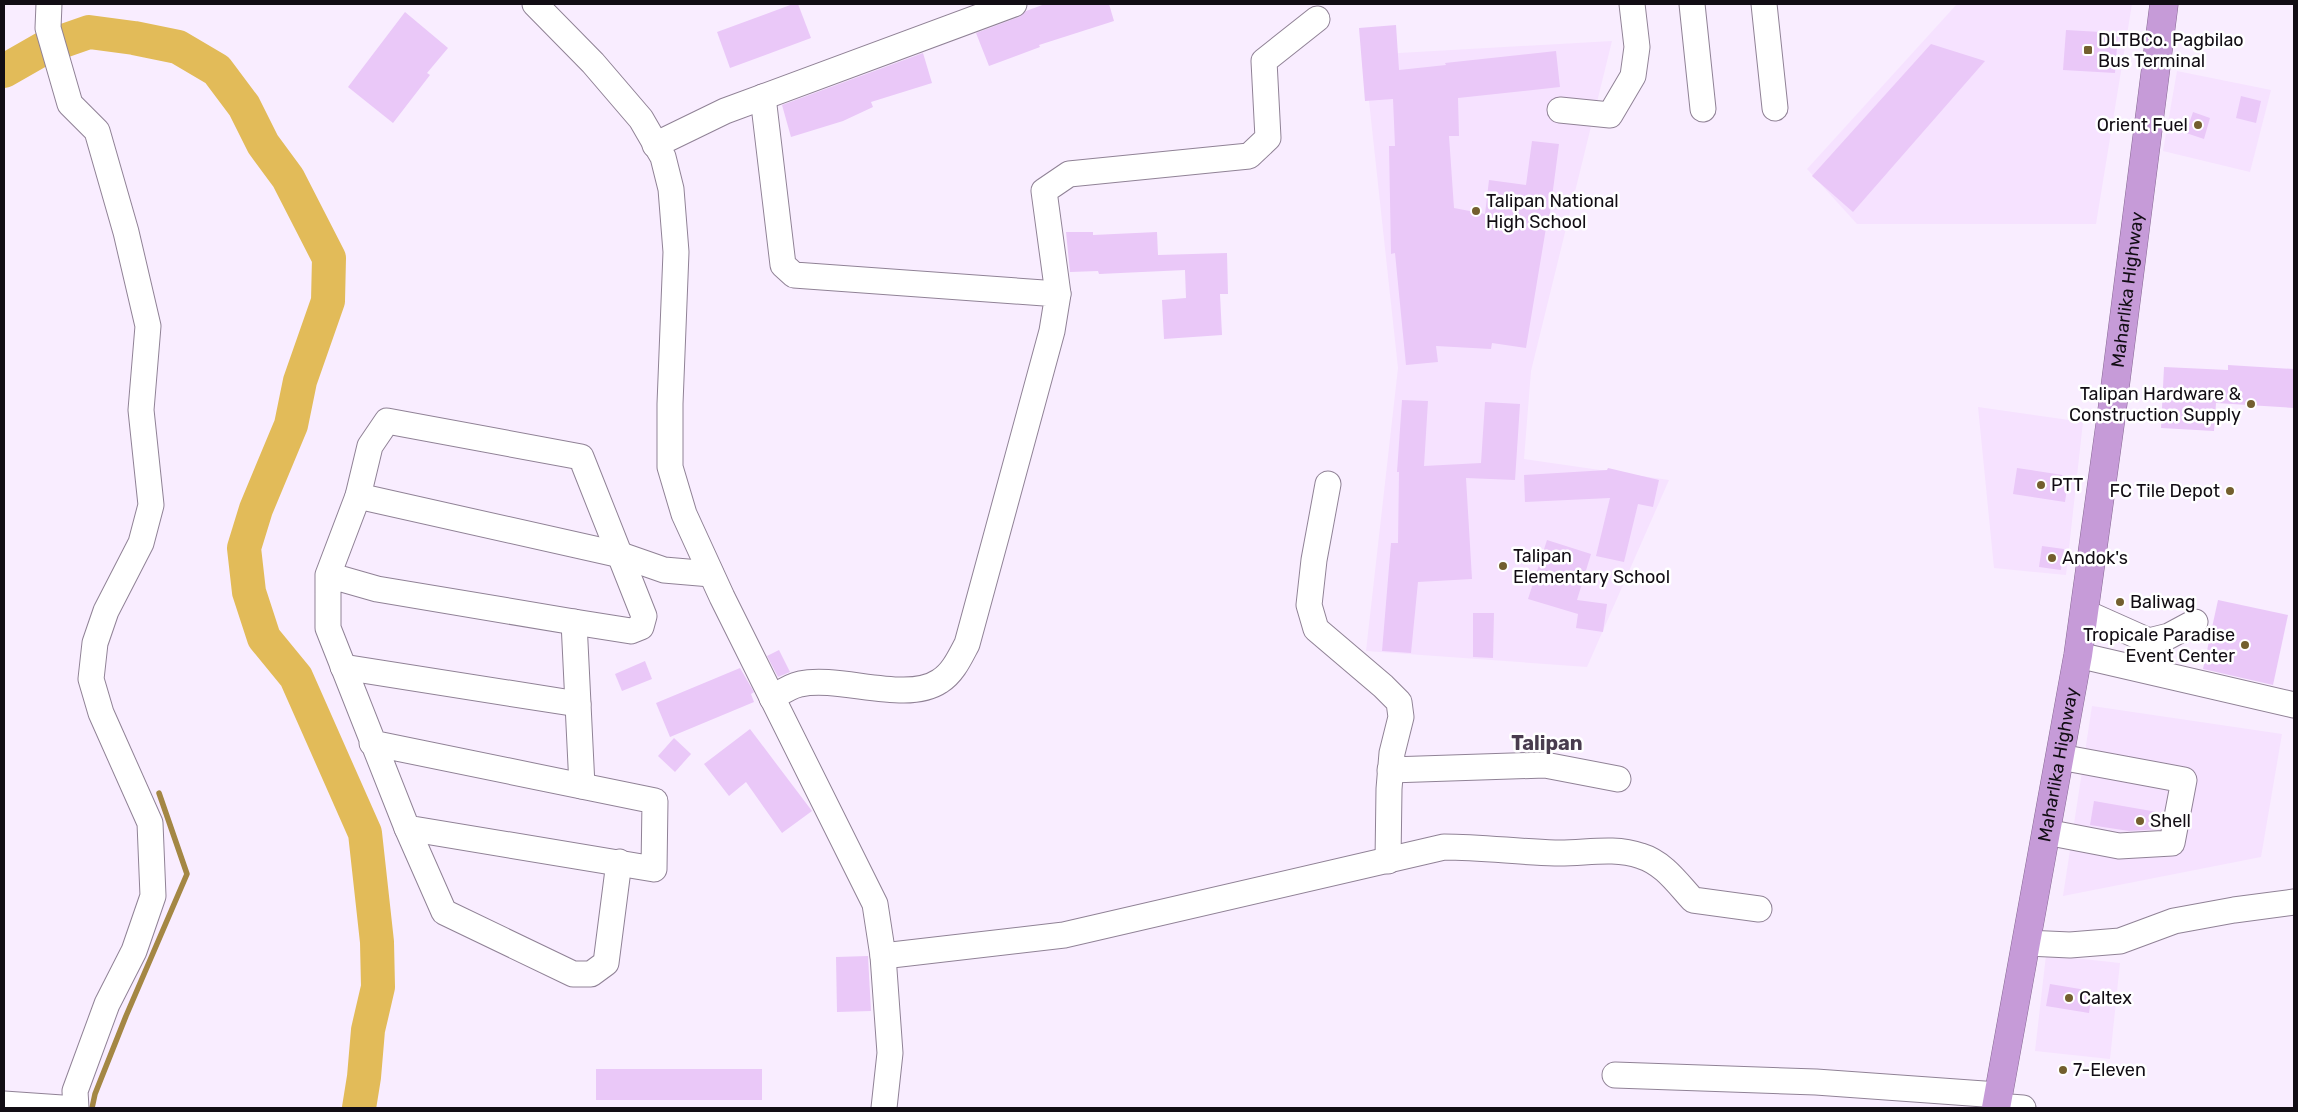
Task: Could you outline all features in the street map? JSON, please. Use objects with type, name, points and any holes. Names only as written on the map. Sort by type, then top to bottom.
[{"type":"highway","name":"Maharlika Highway","points":[[1997,1103],[2078,655],[2113,404],[2164,4]]},
{"type":"street","points":[[535,4],[593,63],[641,119],[663,157],[671,189],[676,252],[670,404],[670,467],[684,514],[711,574],[875,904],[883,956],[890,1053],[884,1108]]},
{"type":"street","points":[[656,145],[725,111],[1014,4]]},
{"type":"street","points":[[1560,110],[1610,115],[1633,76],[1637,48],[1632,4]]},
{"type":"street","points":[[1692,4],[1703,109]]},
{"type":"street","points":[[1764,4],[1775,108]]},
{"type":"street","points":[[49,16],[70,104],[97,131],[126,232],[148,326],[142,410],[151,505],[141,543],[106,611],[95,644],[91,679],[101,712],[150,822],[154,896],[134,951],[107,1004],[75,1091],[76,1108]]},
{"type":"street","points":[[772,698],[798,684],[820,682],[906,690],[923,689],[941,681],[953,668],[967,644],[1052,331],[1058,294],[1044,191],[1069,174],[1249,156],[1268,138],[1264,61],[1316,19]]},
{"type":"street","points":[[763,97],[783,265],[794,275],[1058,294]]},
{"type":"street","points":[[328,575],[377,589],[574,622],[631,631],[642,627],[644,616],[581,457],[387,421],[370,446],[358,496],[328,575],[328,628],[372,743],[444,912],[573,974],[591,974],[606,963],[619,862]]},
{"type":"street","points":[[1328,484],[1314,560],[1309,605],[1316,629],[1384,686],[1399,702],[1401,718],[1390,770],[1388,861]]},
{"type":"street","points":[[358,496],[621,555],[664,570],[711,574]]},
{"type":"street","points":[[2084,612],[2149,640],[2169,636],[2195,622]]},
{"type":"street","points":[[574,622],[582,786]]},
{"type":"street","points":[[2078,655],[2294,705]]},
{"type":"street","points":[[343,667],[578,704]]},
{"type":"street","points":[[372,743],[655,801],[654,869],[407,828]]},
{"type":"street","points":[[2046,832],[2119,846],[2172,843],[2184,780],[2060,757]]},
{"type":"street","points":[[1390,770],[1545,765],[1618,779]]},
{"type":"street","points":[[883,956],[1064,935],[1444,847],[1474,847],[1556,853],[1614,850],[1643,856],[1663,868],[1693,900],[1759,909]]},
{"type":"street","points":[[2026,943],[2070,945],[2120,941],[2174,921],[2294,902]]},
{"type":"street","points":[[1615,1075],[1816,1082],[1997,1103],[2023,1108]]},
{"type":"street","points":[[4,1104],[62,1108]]},
{"type":"shaded area","points":[[1957,4],[2132,4],[2096,224],[1857,224],[1807,169]]},
{"type":"shaded area","points":[[1612,41],[1531,371],[1524,459],[1669,480],[1587,667],[1366,651],[1398,368],[1364,55]]},
{"type":"shaded area","points":[[2177,71],[2271,90],[2250,172],[2163,151]]},
{"type":"shaded area","points":[[1978,407],[2083,422],[2066,575],[1994,568]]},
{"type":"shaded area","points":[[2092,706],[2282,734],[2261,857],[2063,896]]},
{"type":"shaded area","points":[[2046,955],[2120,963],[2110,1059],[2035,1051]]},
{"type":"building","points":[[793,4],[798,4],[811,38],[730,68],[717,32]]},
{"type":"building","points":[[1045,4],[1109,4],[1114,21],[1039,45],[1040,47],[989,66],[976,33],[1019,17],[1026,11]]},
{"type":"building","points":[[405,12],[448,48],[427,73],[430,75],[393,123],[348,87]]},
{"type":"building","points":[[1396,25],[1399,70],[1556,51],[1560,87],[1458,98],[1459,136],[1449,136],[1454,208],[1485,214],[1489,180],[1526,185],[1532,141],[1559,144],[1548,228],[1546,228],[1526,348],[1492,343],[1491,349],[1436,346],[1438,362],[1406,365],[1395,253],[1391,254],[1389,146],[1395,146],[1393,99],[1365,101],[1359,28]]},
{"type":"building","points":[[2066,30],[2118,33],[2115,73],[2063,70]]},
{"type":"building","points":[[1931,44],[1985,61],[1853,212],[1812,176]]},
{"type":"building","points":[[923,53],[932,83],[871,102],[873,107],[843,121],[791,137],[782,105]]},
{"type":"building","points":[[2241,96],[2261,101],[2256,123],[2236,118]]},
{"type":"building","name":"Orient Fuel","points":[[2193,112],[2210,118],[2204,139],[2186,133]]},
{"type":"building","points":[[1066,232],[1093,232],[1093,235],[1157,232],[1158,255],[1227,253],[1228,294],[1220,294],[1222,335],[1164,339],[1162,300],[1186,298],[1185,270],[1099,274],[1098,271],[1070,272]]},
{"type":"building","points":[[2228,365],[2294,369],[2294,408],[2216,403],[2214,431],[2161,428],[2164,367],[2228,370]]},
{"type":"building","points":[[1402,400],[1428,401],[1424,466],[1481,463],[1485,402],[1520,404],[1515,480],[1466,478],[1472,579],[1418,582],[1411,653],[1382,651],[1391,543],[1398,543],[1399,472],[1397,472]]},
{"type":"building","points":[[1608,468],[1659,480],[1653,507],[1638,504],[1624,562],[1596,556],[1610,498],[1525,502],[1524,475],[1607,470]]},
{"type":"building","name":"PTT","points":[[2017,468],[2069,476],[2065,502],[2013,494]]},
{"type":"building","points":[[1547,540],[1591,554],[1577,600],[1607,604],[1603,632],[1576,628],[1578,614],[1528,599]]},
{"type":"building","name":"Andok's","points":[[2042,546],[2064,549],[2061,570],[2039,567]]},
{"type":"building","name":"Tropicale Paradise Event Center","points":[[2218,600],[2288,615],[2273,685],[2203,669]]},
{"type":"building","points":[[1473,613],[1494,613],[1493,658],[1473,657]]},
{"type":"building","points":[[779,650],[790,672],[778,677],[767,656]]},
{"type":"building","points":[[645,661],[652,679],[622,691],[615,674]]},
{"type":"building","points":[[740,668],[754,692],[751,694],[754,702],[670,737],[656,703]]},
{"type":"building","points":[[750,729],[812,811],[782,833],[746,782],[729,796],[704,764]]},
{"type":"building","points":[[674,738],[691,754],[675,772],[658,756]]},
{"type":"building","name":"Shell","points":[[2094,801],[2163,813],[2160,829],[2129,831],[2090,825]]},
{"type":"building","points":[[868,956],[871,1011],[837,1012],[836,957]]},
{"type":"building","name":"Caltex","points":[[2050,984],[2092,991],[2089,1013],[2046,1006]]},
{"type":"building","points":[[596,1069],[762,1069],[762,1100],[596,1100]]},
{"type":"waterway","points":[[4,71],[46,47],[89,32],[134,38],[178,47],[217,70],[244,106],[263,144],[288,178],[329,258],[328,301],[300,381],[291,425],[256,509],[244,548],[249,592],[264,638],[296,677],[365,833],[377,942],[378,987],[368,1030],[359,1108]]},
{"type":"waterway","points":[[92,1108],[95,1094],[126,1016],[187,874],[159,793]]},
{"type":"place","name":"DLTBCo. Pagbilao Bus Terminal","points":[[2088,50]]},
{"type":"place","name":"Orient Fuel","points":[[2198,125]]},
{"type":"place","name":"Talipan National High School","points":[[1476,211]]},
{"type":"place","name":"Talipan Hardware & Construction Supply","points":[[2251,404]]},
{"type":"place","name":"PTT","points":[[2041,485]]},
{"type":"place","name":"FC Tile Depot","points":[[2230,491]]},
{"type":"place","name":"Andok's","points":[[2052,558]]},
{"type":"place","name":"Talipan Elementary School","points":[[1503,566]]},
{"type":"place","name":"Baliwag","points":[[2120,602]]},
{"type":"place","name":"Tropicale Paradise Event Center","points":[[2245,645]]},
{"type":"place","name":"Shell","points":[[2140,821]]},
{"type":"place","name":"Caltex","points":[[2069,998]]},
{"type":"place","name":"7-Eleven","points":[[2063,1070]]},
{"type":"district","name":"Talipan","points":[[1547,743]]}]
